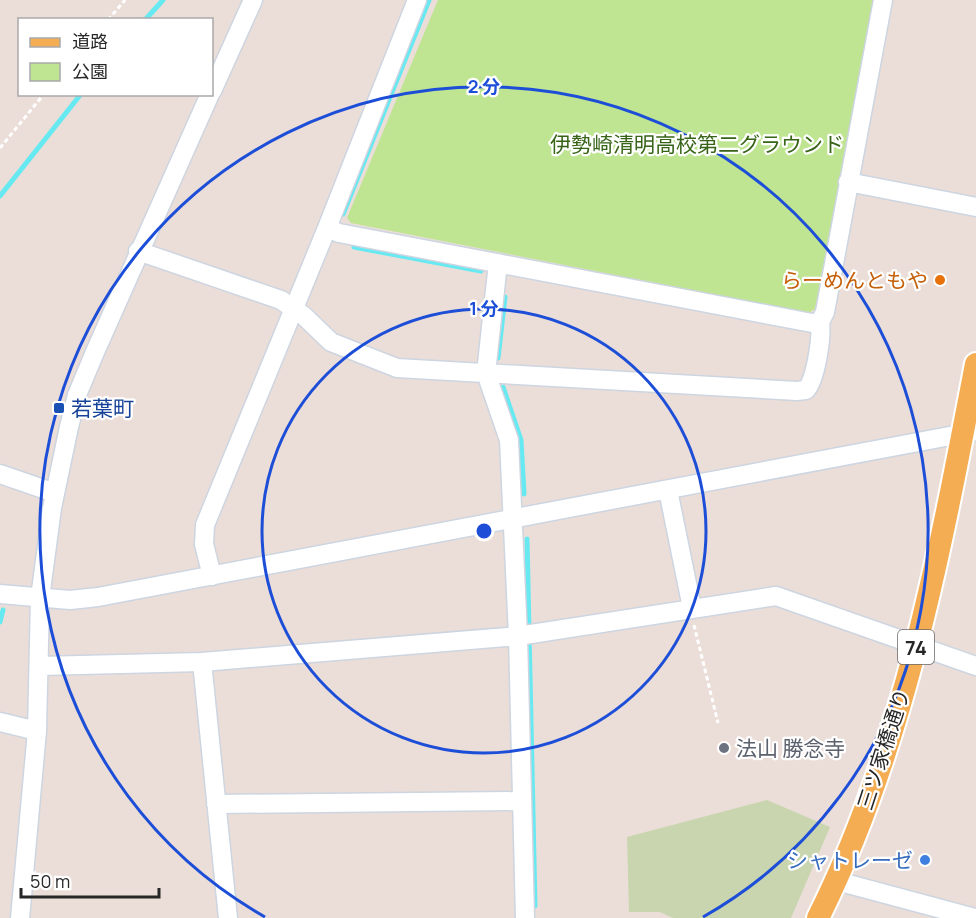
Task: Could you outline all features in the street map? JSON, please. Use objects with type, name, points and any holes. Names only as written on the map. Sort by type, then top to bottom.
[{"type":"main road","name":"三ツ家橋通り","points":[[818,918],[837,880],[881,760],[916,646],[969,433],[976,364]]},
{"type":"street","points":[[213,84],[253,0]]},
{"type":"street","points":[[212,576],[204,544],[204,525],[327,228],[417,0]]},
{"type":"street","points":[[138,251],[280,300],[331,342],[390,366],[806,390],[811,382],[821,334],[820,322],[825,312],[883,0]]},
{"type":"street","points":[[20,918],[37,731],[40,598],[55,493],[77,395],[208,96]]},
{"type":"street","points":[[848,182],[976,207]]},
{"type":"street","points":[[327,228],[339,233],[812,323],[820,322]]},
{"type":"street","points":[[498,263],[486,373],[509,440],[518,636],[525,918]]},
{"type":"street","points":[[0,594],[40,598],[98,597],[513,521],[969,433]]},
{"type":"street","points":[[0,474],[55,493]]},
{"type":"street","points":[[668,490],[692,608]]},
{"type":"street","points":[[40,666],[202,662],[518,636],[776,596],[976,666]]},
{"type":"street","points":[[202,662],[228,918]]},
{"type":"street","points":[[0,722],[37,731]]},
{"type":"street","points":[[216,804],[522,801]]},
{"type":"street","points":[[837,880],[975,918]]},
{"type":"path","points":[[110,18],[125,0]]},
{"type":"path","points":[[0,148],[42,96]]},
{"type":"path","points":[[692,608],[718,723]]},
{"type":"green space","name":"伊勢崎清明高校第二グラウンド","points":[[438,0],[874,0],[815,309],[808,313],[351,223],[347,218]]},
{"type":"green space","points":[[767,800],[830,827],[791,918],[673,918],[660,912],[629,912],[627,837]]},
{"type":"waterway","points":[[147,18],[163,0]]},
{"type":"waterway","points":[[343,214],[429,0]]},
{"type":"waterway","points":[[0,196],[79,96]]},
{"type":"waterway","points":[[354,247],[481,271]]},
{"type":"waterway","points":[[498,358],[505,297]]},
{"type":"waterway","points":[[503,387],[521,440],[524,494]]},
{"type":"waterway","points":[[527,539],[535,906]]},
{"type":"waterway","points":[[0,622],[3,610]]},
{"type":"place","name":"らーめんともや","points":[[940,280]]},
{"type":"place","name":"若葉町","points":[[59,408]]},
{"type":"place","name":"法山 勝念寺","points":[[724,748]]},
{"type":"place","name":"シャトレーゼ","points":[[925,860]]}]
